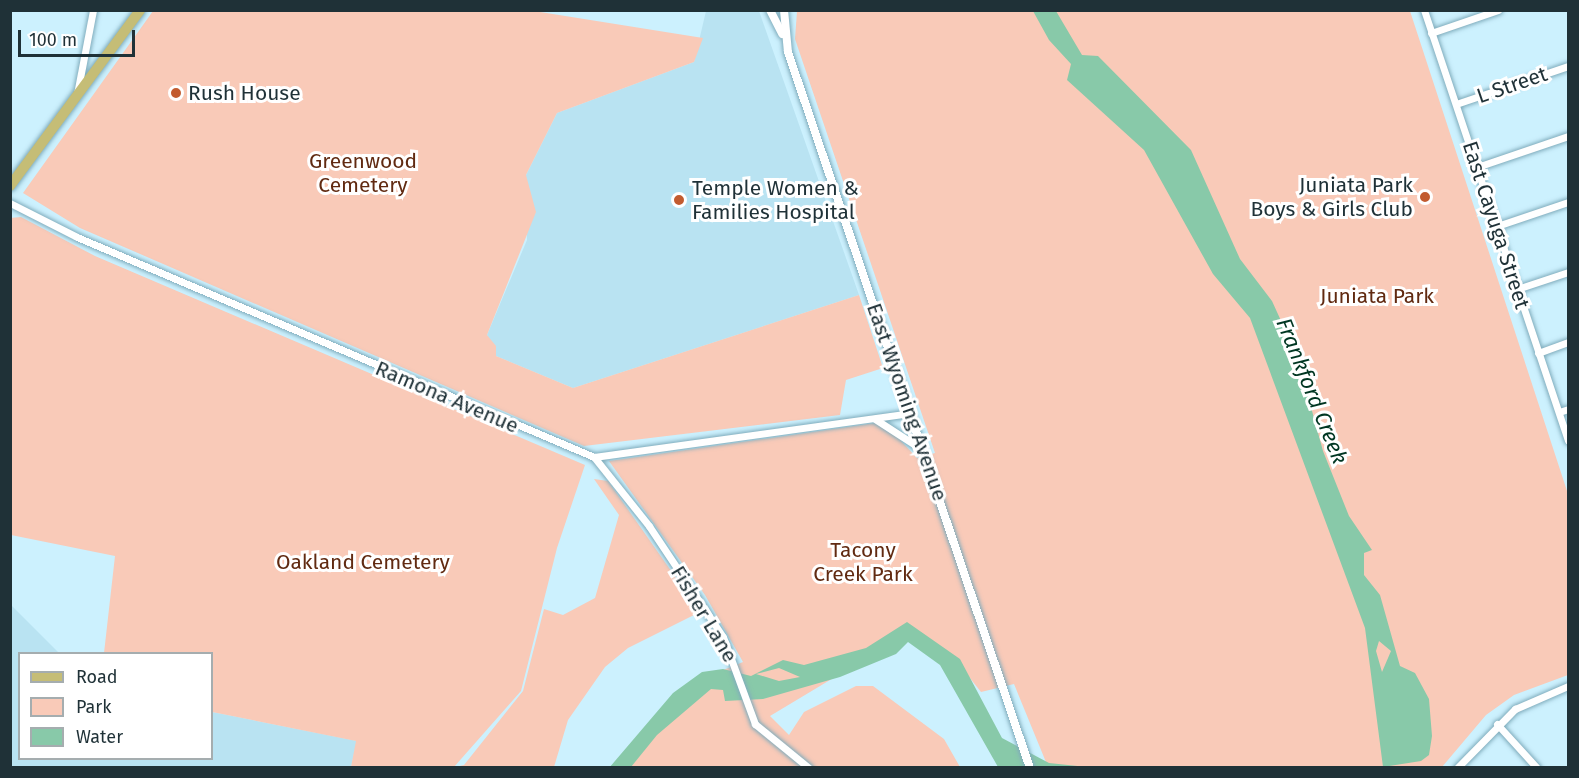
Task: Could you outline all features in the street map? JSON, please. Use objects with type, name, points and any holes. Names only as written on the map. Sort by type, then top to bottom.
[{"type":"main road","points":[[10,186],[140,10]]},
{"type":"street","points":[[77,95],[93,10]]},
{"type":"street","name":"East Wyoming Avenue","points":[[770,10],[783,37],[1030,768]]},
{"type":"street","name":"East Wyoming Avenue","points":[[783,37],[784,10]]},
{"type":"street","name":"East Cayuga Street","points":[[1424,10],[1569,441]]},
{"type":"street","points":[[1431,33],[1498,10]]},
{"type":"street","name":"L Street","points":[[1456,104],[1569,66]]},
{"type":"street","points":[[1478,167],[1569,136]]},
{"type":"street","points":[[1497,226],[1569,202]]},
{"type":"street","name":"Ramona Avenue","points":[[10,203],[77,237],[594,457]]},
{"type":"street","points":[[1517,289],[1569,272]]},
{"type":"street","points":[[1538,353],[1569,342]]},
{"type":"street","points":[[1559,412],[1569,409]]},
{"type":"street","points":[[594,457],[910,413]]},
{"type":"street","points":[[873,418],[923,450]]},
{"type":"street","name":"Fisher Lane","points":[[594,457],[682,574],[738,669],[752,715],[764,733],[809,768]]},
{"type":"street","points":[[1457,768],[1497,724],[1515,709],[1569,686]]},
{"type":"street","points":[[1497,724],[1537,768]]},
{"type":"shaded area","name":"Temple Women & Families Hospital","points":[[706,11],[759,11],[859,295],[573,388],[496,356],[487,335],[527,240],[526,175],[557,113],[694,62]]},
{"type":"shaded area","points":[[10,604],[58,652],[18,652],[18,760],[213,760],[213,712],[357,741],[351,767],[11,767]]},
{"type":"green space","name":"Greenwood Cemetery","points":[[153,11],[534,11],[703,38],[694,62],[557,113],[526,175],[536,212],[487,335],[496,346],[496,356],[573,388],[859,295],[883,368],[846,380],[840,415],[584,446],[80,228],[23,193]]},
{"type":"green space","points":[[797,11],[1410,11],[1568,494],[1568,675],[1514,695],[1486,715],[1442,767],[1048,767],[1014,684],[981,692],[962,668],[905,635],[770,716],[789,735],[804,712],[856,686],[873,686],[944,739],[960,767],[615,767],[706,677],[743,662],[705,595],[609,461],[875,423],[891,430],[917,458],[935,453],[795,39]]},
{"type":"green space","name":"Oakland Cemetery","points":[[21,217],[95,256],[585,465],[557,548],[521,691],[454,767],[351,767],[356,741],[213,712],[213,652],[104,652],[115,556],[11,535],[10,218]]},
{"type":"green space","points":[[594,479],[608,481],[700,612],[628,648],[605,667],[568,720],[554,767],[455,767],[464,765],[523,691],[544,609],[563,615],[595,598],[619,515]]},
{"type":"water","points":[[1033,11],[1056,11],[1082,55],[1098,56],[1191,150],[1240,259],[1272,301],[1297,356],[1323,451],[1349,516],[1372,550],[1364,553],[1364,575],[1380,595],[1400,666],[1415,673],[1429,699],[1432,736],[1429,755],[1421,761],[1383,767],[1365,628],[1250,318],[1213,274],[1144,150],[1067,80],[1071,64],[1049,40]],"holes":[[[1379,641],[1391,651],[1382,672],[1376,651]]]},
{"type":"water","points":[[907,622],[960,659],[1002,738],[1049,763],[1087,767],[998,767],[940,665],[908,642],[896,654],[840,677],[763,699],[725,701],[723,690],[711,689],[657,735],[631,767],[609,768],[673,693],[702,672],[723,669],[751,676],[783,660],[804,665],[866,648]],"holes":[[[779,668],[800,677],[779,681],[756,674]]]},
{"type":"place","name":"Rush House","points":[[176,93]]},
{"type":"place","name":"Juniata Park Boys & Girls Club","points":[[1425,197]]},
{"type":"place","name":"Temple Women & Families Hospital","points":[[679,200]]},
{"type":"park label","name":"Juniata Park","points":[[1377,296]]},
{"type":"park label","name":"Tacony Creek Park","points":[[863,562]]},
{"type":"water label","name":"Frankford Creek","points":[[1312,391]]}]
